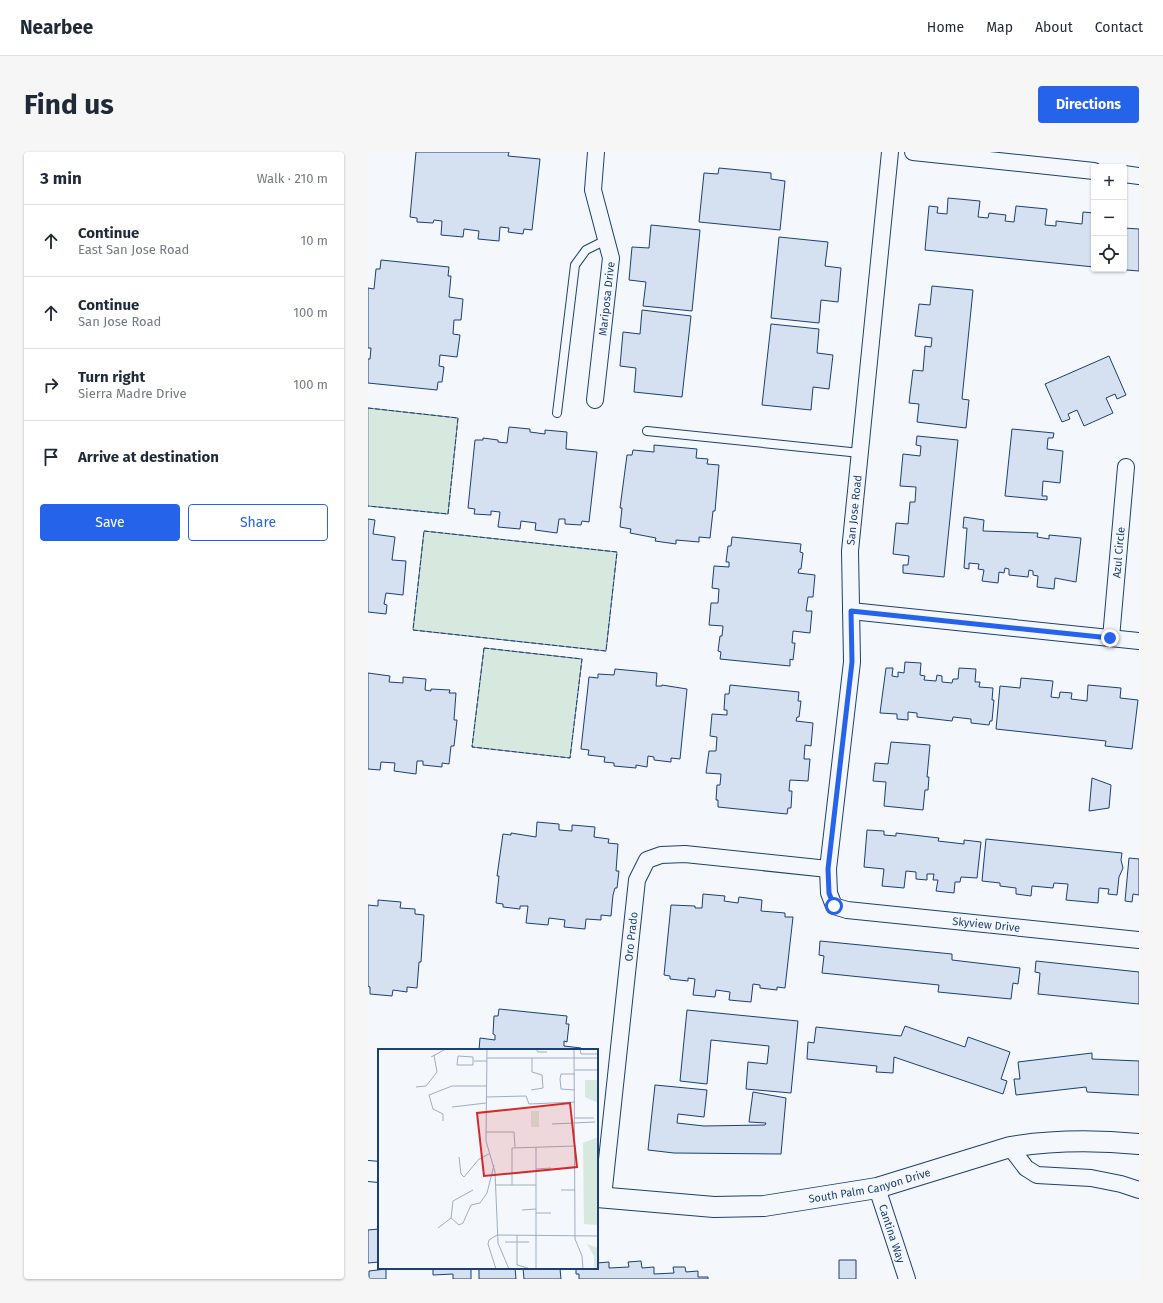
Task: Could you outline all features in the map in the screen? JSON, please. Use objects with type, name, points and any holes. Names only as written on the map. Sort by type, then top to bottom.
[{"type":"street","name":"Mariposa Drive","points":[[595,400],[611,258],[592,190],[596,152]]},
{"type":"street","name":"San Jose Road","points":[[834,906],[829,893],[828,869],[852,662],[850,551],[890,152]]},
{"type":"street","points":[[913,152],[1091,171]]},
{"type":"street","points":[[1127,174],[1139,176]]},
{"type":"street","name":"Azul Circle","points":[[1110,638],[1126,467]]},
{"type":"street","points":[[851,611],[1139,641]]},
{"type":"street","name":"Oro Prado","points":[[600,1197],[637,880],[647,860],[661,855],[685,854],[828,869]]},
{"type":"street","name":"Skyview Drive","points":[[834,906],[847,910],[1139,940]]},
{"type":"street","name":"South Palm Canyon Drive","points":[[600,1197],[714,1208],[764,1206],[877,1188],[1010,1147],[1033,1143],[1104,1141],[1139,1144]]},
{"type":"street","points":[[1010,1147],[1026,1168],[1037,1175],[1091,1178],[1121,1184],[1139,1190]]},
{"type":"street","points":[[368,1171],[378,1172]]},
{"type":"street","name":"Cantina Way","points":[[877,1188],[907,1279]]},
{"type":"lane","points":[[557,413],[576,265],[586,250],[606,240]]},
{"type":"lane","points":[[647,431],[860,453]]},
{"type":"shaded area","points":[[368,408],[458,418],[448,514],[368,506]]},
{"type":"shaded area","points":[[424,531],[617,552],[606,651],[413,630]]},
{"type":"shaded area","points":[[484,648],[582,659],[570,758],[472,747]]},
{"type":"building","points":[[416,152],[509,152],[508,156],[540,159],[532,230],[524,229],[523,234],[508,232],[509,228],[500,227],[499,241],[478,239],[479,231],[464,229],[463,237],[441,235],[442,221],[434,220],[433,223],[417,222],[417,218],[410,217]]},
{"type":"building","points":[[719,168],[771,173],[771,179],[785,181],[780,230],[699,222],[704,173],[718,174]]},
{"type":"building","points":[[948,198],[980,201],[978,217],[988,218],[989,213],[1006,215],[1005,221],[1014,222],[1016,206],[1047,209],[1045,225],[1056,226],[1056,221],[1082,224],[1083,212],[1091,213],[1091,267],[925,250],[929,206],[938,207],[937,213],[947,214]]},
{"type":"building","points":[[651,225],[700,230],[692,311],[643,306],[646,282],[629,280],[632,247],[649,248]]},
{"type":"building","points":[[1127,228],[1139,229],[1139,271],[1127,270]]},
{"type":"building","points":[[779,237],[828,242],[825,266],[841,268],[838,302],[821,300],[819,323],[771,318]]},
{"type":"building","points":[[381,260],[449,267],[448,276],[451,276],[449,297],[463,299],[461,320],[454,320],[453,334],[460,335],[457,357],[440,355],[439,366],[444,367],[442,382],[438,382],[437,390],[368,383],[368,359],[370,359],[371,348],[368,348],[368,288],[374,289],[376,269],[380,269]]},
{"type":"building","points":[[932,286],[973,290],[962,399],[969,400],[966,428],[917,422],[919,404],[909,403],[913,370],[923,371],[925,346],[931,347],[932,338],[915,336],[919,304],[930,305]]},
{"type":"building","points":[[642,310],[691,316],[682,397],[634,392],[636,368],[620,366],[623,332],[640,334]]},
{"type":"building","points":[[771,324],[819,329],[817,353],[833,355],[829,389],[813,387],[811,410],[762,405]]},
{"type":"building","points":[[1109,356],[1126,395],[1117,399],[1115,394],[1106,398],[1113,413],[1084,426],[1077,410],[1068,414],[1070,419],[1062,422],[1045,384]]},
{"type":"building","points":[[509,427],[530,429],[530,432],[545,434],[545,430],[567,432],[566,449],[597,452],[589,522],[582,521],[581,525],[565,524],[565,519],[559,519],[557,533],[535,530],[536,523],[521,521],[520,529],[498,527],[500,512],[491,511],[491,515],[474,514],[475,509],[468,508],[475,440],[483,440],[483,438],[507,443]]},
{"type":"building","points":[[1012,429],[1054,433],[1053,438],[1048,438],[1047,449],[1063,451],[1060,483],[1043,481],[1042,496],[1047,496],[1047,500],[1005,496]]},
{"type":"building","points":[[917,436],[958,440],[944,577],[903,573],[903,565],[908,565],[909,556],[893,554],[896,523],[908,524],[910,502],[915,502],[916,487],[900,486],[903,454],[920,456],[921,446],[916,445]]},
{"type":"building","points":[[654,445],[697,449],[696,458],[708,459],[707,464],[719,465],[715,511],[713,511],[710,538],[699,537],[699,542],[676,540],[676,544],[655,541],[656,538],[630,533],[631,529],[620,527],[622,508],[620,508],[627,455],[632,455],[633,450],[654,452]]},
{"type":"building","points":[[964,517],[984,520],[983,531],[1038,533],[1037,537],[1049,539],[1049,535],[1081,538],[1076,582],[1055,578],[1054,589],[1037,587],[1038,576],[1033,575],[1033,571],[1029,570],[1028,577],[1009,575],[1009,569],[1005,568],[1004,573],[999,572],[998,583],[982,581],[984,570],[978,569],[979,564],[969,563],[969,569],[964,568],[967,528],[963,528]]},
{"type":"building","points":[[368,519],[375,520],[373,534],[395,537],[392,560],[406,561],[403,595],[386,593],[384,604],[387,605],[386,614],[368,612]]},
{"type":"building","points":[[732,537],[801,544],[800,552],[803,553],[801,569],[799,569],[798,573],[815,575],[813,597],[808,597],[806,611],[812,611],[810,633],[793,631],[792,643],[795,643],[793,660],[790,659],[790,666],[720,659],[721,652],[718,651],[723,626],[709,625],[711,603],[718,603],[719,589],[712,588],[714,566],[729,567],[729,562],[726,562],[728,546],[731,546]]},
{"type":"building","points":[[905,662],[921,663],[920,675],[925,676],[924,680],[936,681],[937,675],[942,676],[942,682],[952,683],[953,679],[958,679],[959,668],[976,669],[975,682],[980,682],[979,687],[993,688],[992,700],[994,700],[992,721],[990,721],[989,725],[971,723],[971,719],[953,717],[952,721],[917,717],[917,713],[908,712],[908,720],[897,719],[897,714],[880,713],[886,668],[893,668],[892,676],[898,677],[898,672],[904,673]]},
{"type":"building","points":[[615,669],[657,673],[656,686],[662,685],[687,689],[680,759],[671,758],[671,762],[654,760],[654,757],[648,756],[647,767],[636,765],[636,768],[614,766],[614,763],[604,762],[605,757],[588,755],[589,750],[581,749],[589,677],[598,678],[598,674],[614,675]]},
{"type":"building","points":[[368,673],[390,676],[389,682],[403,683],[403,677],[426,679],[425,690],[450,690],[449,693],[456,693],[454,720],[457,720],[454,746],[451,746],[449,764],[442,763],[442,767],[423,765],[423,761],[417,761],[416,774],[394,771],[395,763],[381,762],[380,770],[368,769]]},
{"type":"building","points":[[1021,678],[1053,681],[1051,697],[1059,698],[1060,692],[1072,693],[1071,699],[1087,701],[1088,685],[1121,688],[1120,698],[1138,700],[1132,749],[1105,746],[1106,741],[996,729],[1000,686],[1020,688]]},
{"type":"building","points":[[730,685],[799,692],[798,701],[801,701],[799,717],[797,717],[796,721],[813,723],[811,746],[805,745],[804,759],[810,759],[808,781],[790,780],[789,791],[792,791],[791,808],[788,808],[787,814],[718,807],[718,800],[716,800],[717,785],[720,785],[721,774],[706,773],[709,751],[716,751],[717,737],[710,736],[712,714],[727,715],[727,710],[724,710],[725,694],[729,694]]},
{"type":"building","points":[[891,742],[930,745],[927,777],[929,777],[928,790],[925,790],[923,810],[884,806],[886,782],[873,781],[875,763],[888,764]]},
{"type":"building","points":[[1092,778],[1111,785],[1109,808],[1089,811]]},
{"type":"building","points":[[537,822],[559,824],[559,830],[572,831],[572,825],[595,827],[594,837],[609,839],[608,843],[618,844],[616,871],[619,871],[617,888],[615,888],[613,895],[611,916],[601,915],[601,920],[586,919],[585,929],[564,927],[565,920],[549,918],[548,925],[526,923],[528,906],[520,906],[520,909],[503,907],[503,904],[496,903],[499,876],[497,876],[503,834],[511,835],[511,833],[536,837]]},
{"type":"building","points":[[867,830],[884,831],[884,835],[896,836],[896,833],[939,838],[938,841],[964,844],[964,840],[981,842],[977,878],[961,877],[960,882],[955,882],[954,893],[936,891],[938,880],[933,880],[934,874],[927,874],[927,880],[916,879],[916,872],[906,871],[904,888],[882,886],[884,869],[864,867]]},
{"type":"building","points":[[986,839],[1122,853],[1121,860],[1123,868],[1119,877],[1117,895],[1108,894],[1109,889],[1099,888],[1098,903],[1066,900],[1068,884],[1054,883],[1053,888],[1032,886],[1031,896],[1016,894],[1016,888],[1000,886],[1000,883],[982,881]]},
{"type":"building","points":[[1129,858],[1139,859],[1139,895],[1133,894],[1132,902],[1125,901]]},
{"type":"building","points":[[703,894],[725,896],[724,901],[738,903],[739,897],[762,900],[761,911],[785,913],[785,917],[793,917],[785,988],[777,987],[777,990],[760,988],[760,985],[753,984],[751,1002],[729,1000],[730,992],[716,990],[715,997],[693,995],[695,979],[688,978],[688,981],[670,979],[670,976],[664,975],[671,905],[695,906],[695,908],[702,908]]},
{"type":"building","points":[[378,900],[401,902],[400,908],[415,909],[415,914],[424,915],[421,962],[419,962],[417,988],[407,987],[407,992],[393,990],[392,996],[370,994],[370,987],[368,986],[368,905],[378,906]]},
{"type":"building","points":[[820,941],[952,954],[952,960],[1020,968],[1018,984],[1013,983],[1011,999],[938,992],[939,985],[822,973],[824,956],[819,955]]},
{"type":"building","points":[[1036,961],[1139,972],[1139,1004],[1038,994],[1040,973],[1035,972]]},
{"type":"building","points":[[499,1009],[567,1016],[566,1024],[569,1024],[567,1042],[564,1041],[564,1046],[581,1049],[479,1049],[480,1038],[495,1040],[495,1035],[493,1034],[494,1016],[498,1016]]},
{"type":"building","points":[[687,1010],[798,1021],[791,1093],[746,1089],[748,1062],[767,1064],[769,1046],[711,1040],[707,1084],[680,1081]]},
{"type":"building","points":[[905,1026],[965,1047],[968,1037],[1010,1052],[1001,1079],[1007,1081],[1003,1094],[894,1057],[893,1073],[876,1072],[877,1066],[807,1059],[808,1042],[814,1043],[816,1027],[901,1036]]},
{"type":"building","points":[[1092,1053],[1092,1059],[1139,1061],[1139,1095],[1087,1092],[1086,1087],[1016,1095],[1014,1079],[1020,1079],[1018,1062]]},
{"type":"building","points":[[655,1085],[707,1090],[704,1117],[678,1114],[677,1123],[704,1126],[765,1125],[766,1123],[749,1122],[753,1092],[786,1098],[781,1154],[674,1153],[648,1150]]},
{"type":"building","points":[[378,1229],[378,1262],[368,1263],[368,1230]]},
{"type":"building","points":[[839,1260],[856,1260],[856,1279],[839,1279]]},
{"type":"building","points":[[641,1261],[642,1268],[654,1267],[654,1274],[674,1273],[673,1267],[685,1267],[686,1272],[698,1271],[698,1277],[708,1277],[708,1279],[579,1279],[579,1274],[576,1274],[576,1269],[598,1269],[598,1263],[609,1262],[609,1268],[629,1267],[628,1262]]},
{"type":"building","points":[[386,1269],[386,1279],[369,1279],[369,1271]]},
{"type":"building","points":[[433,1269],[471,1269],[471,1279],[453,1279],[453,1274],[433,1275]]},
{"type":"building","points":[[479,1269],[515,1269],[516,1279],[479,1279]]},
{"type":"building","points":[[523,1269],[560,1269],[561,1279],[524,1279]]},
{"type":"fence","points":[[368,408],[458,418],[448,514],[368,506]]},
{"type":"fence","points":[[424,531],[617,552],[606,651],[413,630],[424,531]]},
{"type":"fence","points":[[484,648],[582,659],[570,758],[472,747],[484,648]]},
{"type":"route","points":[[834,906],[829,893],[828,869],[852,662],[851,611],[1110,638]]}]
